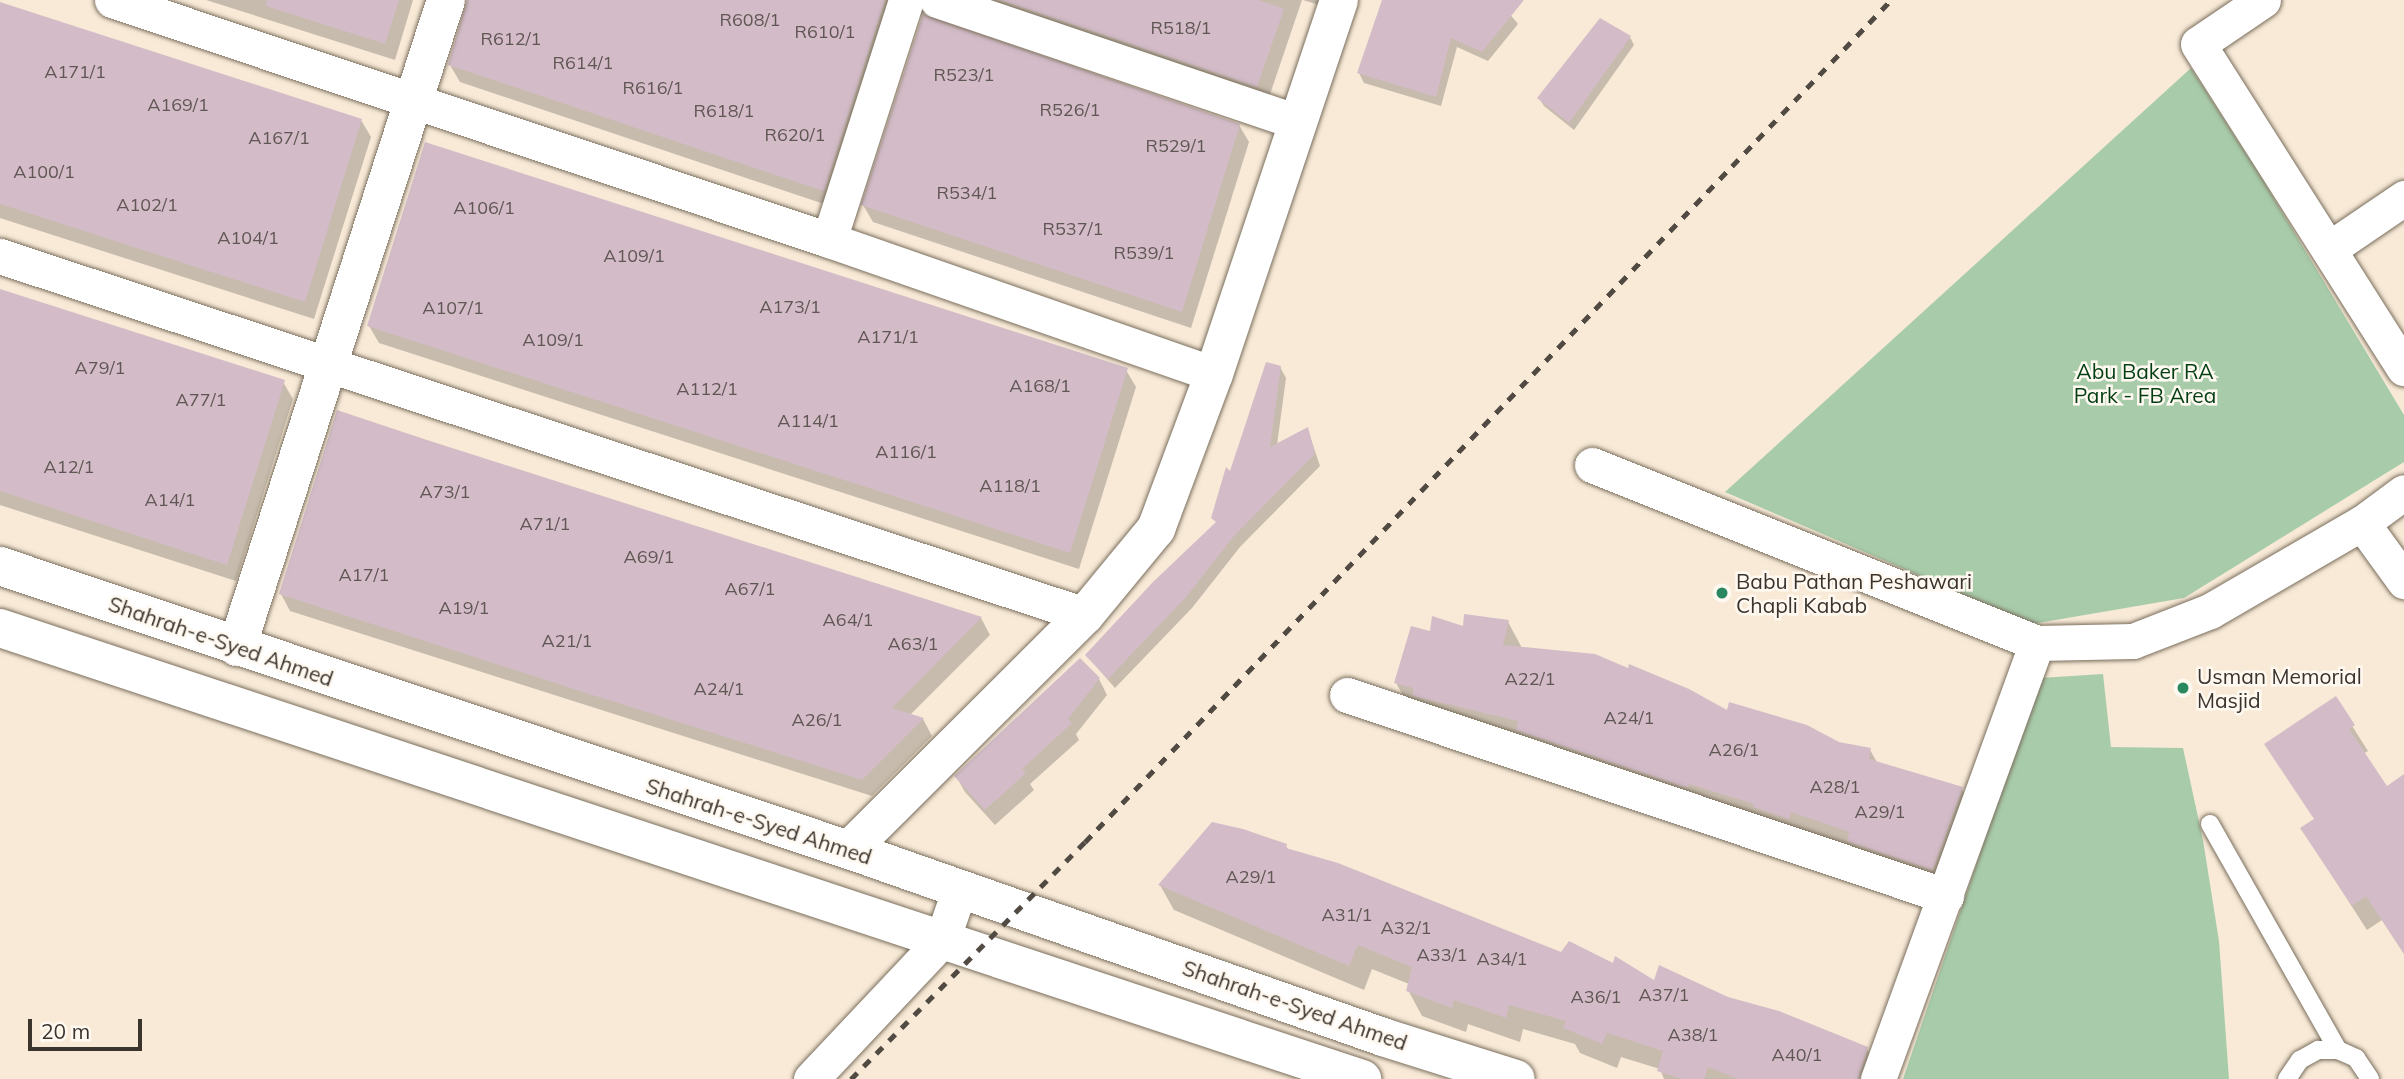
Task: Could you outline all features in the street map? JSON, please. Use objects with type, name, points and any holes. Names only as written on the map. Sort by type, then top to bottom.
[{"type":"main road","points":[[237,647],[446,0]]},
{"type":"main road","points":[[849,850],[1085,615],[1156,529],[1214,374],[1339,0]]},
{"type":"main road","name":"Shahrah-e-Syed Ahmed","points":[[0,566],[849,850],[1383,1037],[1516,1079]]},
{"type":"main road","points":[[0,628],[1362,1079]]},
{"type":"main road","points":[[1370,1079],[1383,1037]]},
{"type":"street","points":[[112,0],[829,240],[1214,374]]},
{"type":"street","points":[[829,240],[906,0]]},
{"type":"street","points":[[937,0],[1298,122]]},
{"type":"street","points":[[2263,0],[2198,44],[2404,368]]},
{"type":"street","points":[[2329,249],[2404,198]]},
{"type":"street","points":[[0,256],[1085,615]]},
{"type":"street","points":[[1592,465],[2037,643],[2133,641],[2210,611],[2362,523],[2404,492]]},
{"type":"street","points":[[2362,523],[2404,581]]},
{"type":"street","points":[[1878,1079],[2037,643]]},
{"type":"street","points":[[1348,695],[1946,896]]},
{"type":"street","points":[[811,1079],[942,940],[960,888]]},
{"type":"lane","points":[[2210,824],[2338,1050]]},
{"type":"lane","points":[[2287,1079],[2300,1059],[2318,1050],[2338,1050],[2356,1058],[2370,1079]]},
{"type":"green space","name":"Abu Baker RA Park - FB Area","points":[[2191,68],[2264,182],[2404,415],[2404,462],[2184,598],[2032,624],[1725,492]]},
{"type":"green space","points":[[2103,674],[2111,747],[2183,748],[2203,840],[2219,941],[2229,1079],[1903,1079],[2040,678]]},
{"type":"building","points":[[267,0],[399,0],[385,44],[266,6]]},
{"type":"building","points":[[467,0],[885,0],[824,191],[448,65]]},
{"type":"building","points":[[1000,0],[1259,0],[1284,9],[1257,87]]},
{"type":"building","points":[[1382,0],[1524,0],[1482,52],[1451,38],[1436,97],[1357,73]]},
{"type":"building","points":[[0,2],[362,119],[305,302],[0,204]]},
{"type":"building","points":[[923,14],[1240,124],[1182,312],[861,205]]},
{"type":"building","points":[[1600,18],[1631,36],[1569,123],[1537,98]]},
{"type":"building","points":[[425,142],[1128,368],[1070,553],[367,326]]},
{"type":"building","points":[[0,289],[285,380],[227,565],[0,491]]},
{"type":"building","points":[[1266,362],[1281,366],[1270,447],[1308,427],[1315,454],[1234,536],[1186,597],[1108,679],[1085,655],[1153,582],[1216,522],[1211,518],[1226,467],[1230,471]]},
{"type":"building","points":[[337,410],[982,617],[892,708],[924,718],[862,780],[583,692],[279,594]]},
{"type":"building","points":[[1464,614],[1509,620],[1503,645],[1595,654],[1628,668],[1629,664],[1689,689],[1727,710],[1729,702],[1807,725],[1839,742],[1871,748],[1869,759],[1963,787],[1933,870],[1847,841],[1849,832],[1791,812],[1789,819],[1753,807],[1754,804],[1689,784],[1688,788],[1681,786],[1516,730],[1518,721],[1413,696],[1413,688],[1394,683],[1411,626],[1430,631],[1432,616],[1463,626]]},
{"type":"building","points":[[1080,658],[1100,678],[1068,719],[1072,723],[1022,769],[1026,773],[985,810],[954,776]]},
{"type":"building","points":[[2336,696],[2355,725],[2349,729],[2387,786],[2404,774],[2404,954],[2366,896],[2352,906],[2300,828],[2314,819],[2264,744]]},
{"type":"building","points":[[1212,822],[1287,844],[1286,848],[1338,863],[1561,952],[1569,941],[1613,963],[1615,956],[1654,980],[1659,965],[1728,997],[1779,1011],[1868,1047],[1858,1079],[1738,1079],[1708,1067],[1704,1079],[1682,1079],[1657,1071],[1663,1051],[1607,1033],[1602,1044],[1563,1028],[1566,1021],[1509,1005],[1506,1018],[1454,1000],[1452,1008],[1406,991],[1412,967],[1358,945],[1349,966],[1158,885]]},
{"type":"railway","points":[[851,1079],[1085,842],[1891,0]]},
{"type":"place","name":"Babu Pathan Peshawari Chapli Kabab","points":[[1722,593]]},
{"type":"place","name":"Usman Memorial Masjid","points":[[2183,688]]}]
